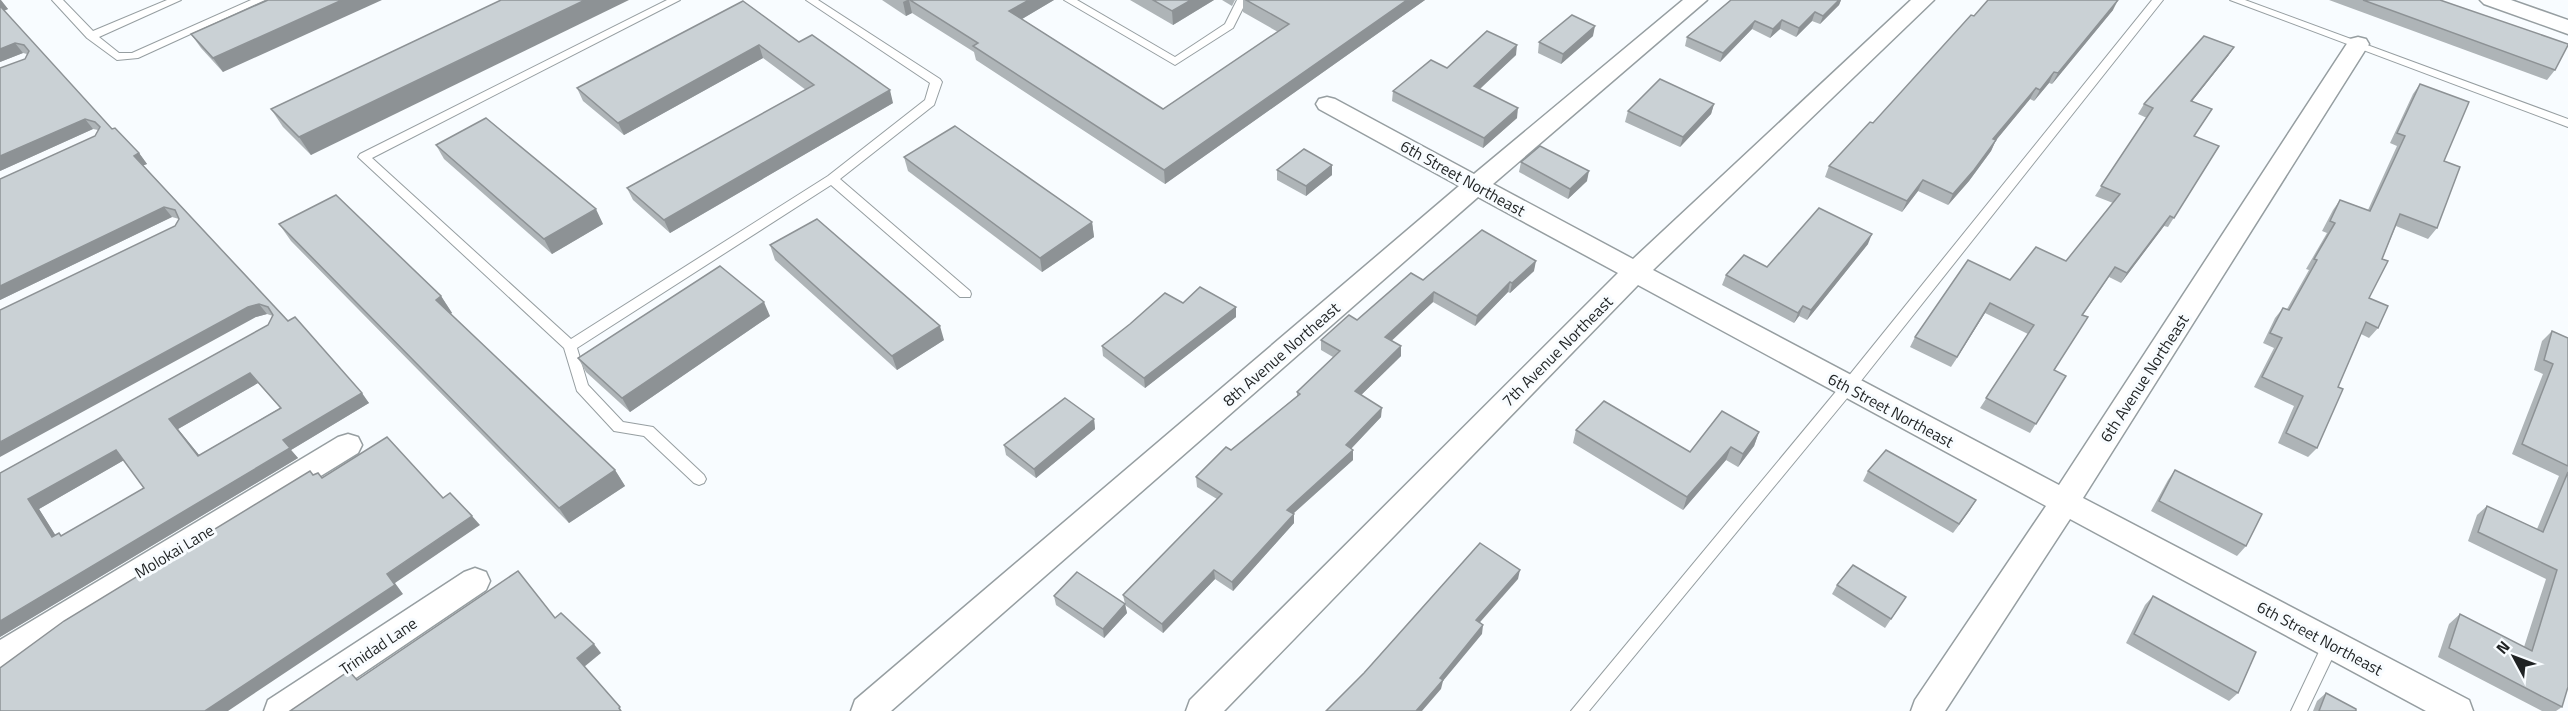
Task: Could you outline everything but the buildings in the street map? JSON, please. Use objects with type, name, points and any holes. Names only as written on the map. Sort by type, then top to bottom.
[{"type":"street","name":"8th Avenue Northeast","points":[[867,711],[1476,185],[1696,0]]},
{"type":"street","name":"7th Avenue Northeast","points":[[1202,711],[1635,272],[1923,0]]},
{"type":"street","points":[[2491,0],[2568,27]]},
{"type":"street","name":"6th Avenue Northeast","points":[[1927,711],[2064,503],[2358,44]]},
{"type":"street","name":"6th Street Northeast","points":[[1327,104],[1848,387],[2457,711]]},
{"type":"street","name":"Molokai Lane","points":[[0,657],[348,445]]},
{"type":"street","name":"Trinidad Lane","points":[[280,711],[475,581]]},
{"type":"lane","points":[[57,0],[91,36],[117,57],[134,56],[260,0]]},
{"type":"lane","points":[[91,36],[176,0]]},
{"type":"lane","points":[[675,0],[364,157],[570,346],[582,387],[619,427],[648,431],[699,479]]},
{"type":"lane","points":[[570,346],[832,178],[930,102],[936,82],[811,0]]},
{"type":"lane","points":[[1069,0],[1174,63],[1229,26],[1242,0]]},
{"type":"lane","points":[[1579,711],[1848,387],[2158,0]]},
{"type":"lane","points":[[2235,0],[2568,123]]},
{"type":"lane","points":[[832,178],[966,294]]},
{"type":"lane","points":[[2299,711],[2331,644]]}]
